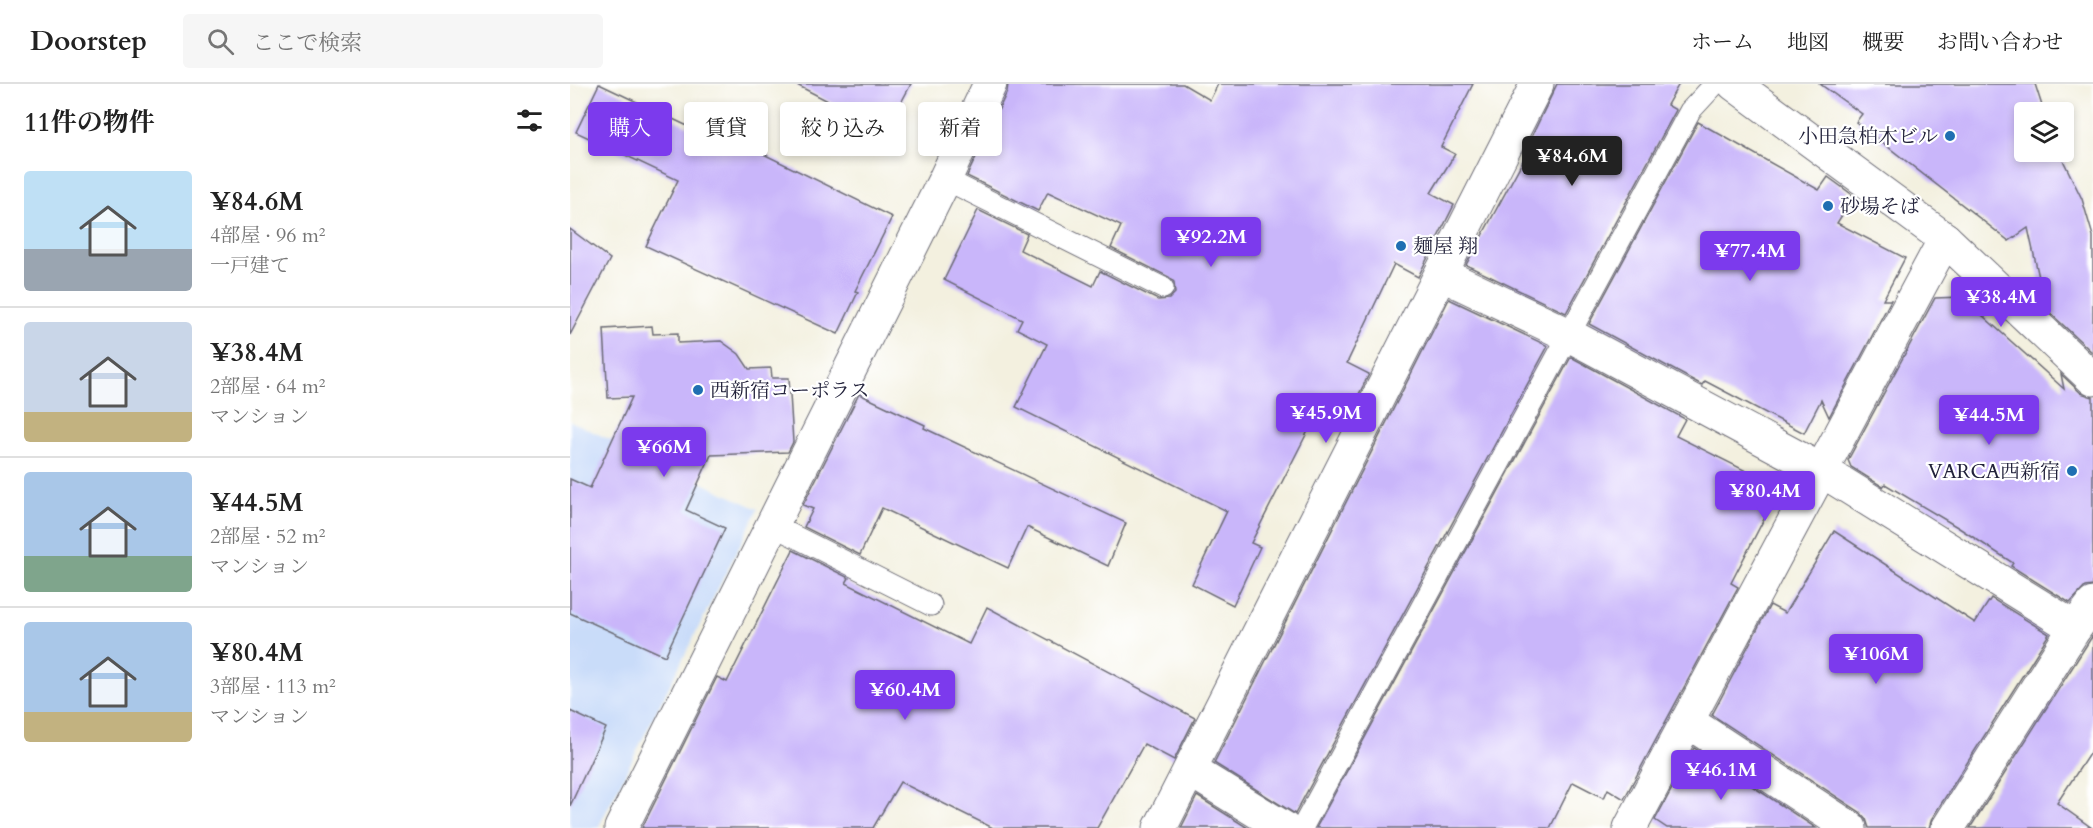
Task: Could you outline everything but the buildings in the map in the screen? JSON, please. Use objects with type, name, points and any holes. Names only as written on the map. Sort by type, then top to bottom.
[{"type":"street","points":[[621,828],[945,179],[990,84]]},
{"type":"street","points":[[1160,828],[1537,84]]},
{"type":"street","points":[[1734,84],[1945,239],[2093,379]]},
{"type":"street","points":[[1630,828],[1945,239]]},
{"type":"street","points":[[1441,274],[1569,335],[1821,470],[2084,616],[1948,828]]},
{"type":"street","points":[[1687,721],[1850,828]]},
{"type":"street","points":[[1190,770],[1284,828]]},
{"type":"lane","points":[[1302,828],[1690,111],[1715,84]]},
{"type":"lane","points":[[945,179],[1163,288]]},
{"type":"lane","points":[[772,525],[931,605]]},
{"type":"shaded area","points":[[570,421],[758,509],[598,828],[570,828]]},
{"type":"place","name":"小田急柏木ビル","points":[[1950,136]]},
{"type":"place","name":"砂場そば","points":[[1828,206]]},
{"type":"place","name":"麺屋 翔","points":[[1401,246]]},
{"type":"place","name":"西新宿コーポラス","points":[[698,390]]},
{"type":"place","name":"VARCA西新宿","points":[[2072,471]]}]
